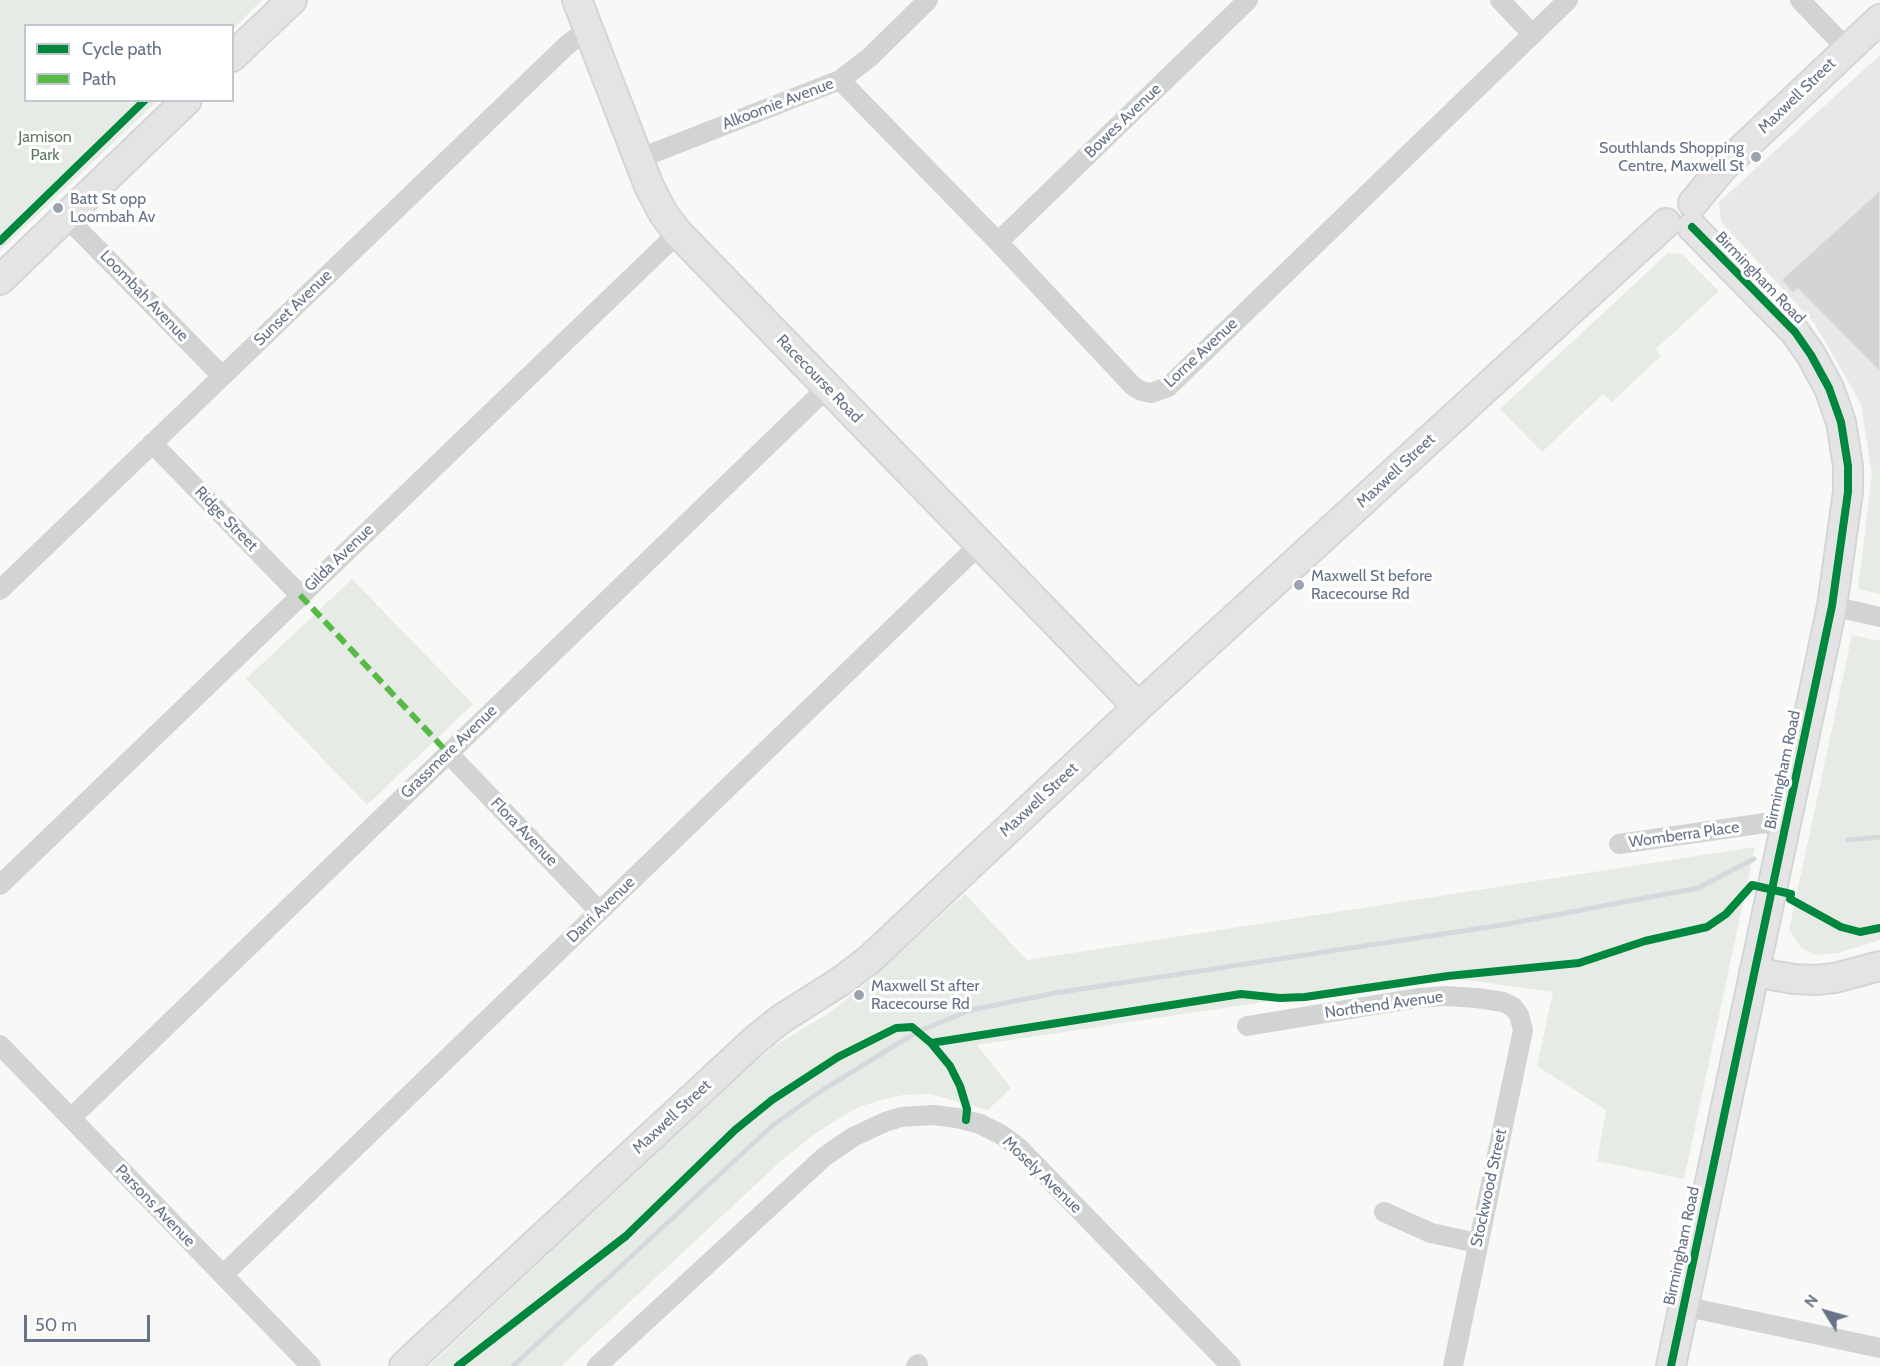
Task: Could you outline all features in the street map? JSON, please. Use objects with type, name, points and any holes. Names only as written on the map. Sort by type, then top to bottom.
[{"type":"street","points":[[234,55],[292,0]]},
{"type":"street","name":"Racecourse Road","points":[[576,0],[655,200],[678,233],[1138,708]]},
{"type":"street","name":"Alkoomie Avenue","points":[[639,159],[840,80],[870,57],[928,0]]},
{"type":"street","name":"Bowes Avenue","points":[[998,242],[1248,0]]},
{"type":"street","points":[[1500,0],[1533,34]]},
{"type":"street","name":"Lorne Avenue","points":[[840,80],[998,242],[1133,386],[1145,392],[1162,390],[1177,378],[1568,0]]},
{"type":"street","points":[[1800,0],[1847,49]]},
{"type":"street","name":"Maxwell Street","points":[[404,1366],[755,1040],[781,1019],[841,981],[870,959],[1138,708],[1684,218],[1722,168],[1880,19]]},
{"type":"street","name":"Sunset Avenue","points":[[0,590],[567,45],[588,29]]},
{"type":"street","points":[[0,280],[185,102]]},
{"type":"street","name":"Loombah Avenue","points":[[66,217],[222,376]]},
{"type":"street","name":"Birmingham Road","points":[[1671,1366],[1832,606],[1848,492],[1847,458],[1836,405],[1821,372],[1794,332],[1684,218]]},
{"type":"street","name":"Gilda Avenue","points":[[0,885],[678,233]]},
{"type":"street","name":"Grassmere Avenue","points":[[71,1118],[828,387]]},
{"type":"street","name":"Ridge Street","points":[[152,443],[300,596]]},
{"type":"street","name":"Darri Avenue","points":[[223,1275],[979,544]]},
{"type":"street","points":[[1832,606],[1880,617]]},
{"type":"street","name":"Flora Avenue","points":[[448,753],[599,911]]},
{"type":"street","name":"Womberra Place","points":[[1619,844],[1765,824],[1785,827]]},
{"type":"street","points":[[1754,972],[1815,980],[1835,978],[1880,966]]},
{"type":"street","name":"Northend Avenue","points":[[1247,1026],[1418,998],[1446,996],[1503,1002],[1517,1012]]},
{"type":"street","name":"Stockwood Street","points":[[1453,1366],[1523,1030],[1522,1021],[1517,1012]]},
{"type":"street","name":"Parsons Avenue","points":[[0,1045],[311,1366]]},
{"type":"street","name":"Mosely Avenue","points":[[597,1366],[824,1157],[853,1137],[885,1122],[901,1117],[926,1115],[957,1118],[980,1124],[1002,1135],[1019,1148],[1231,1366]]},
{"type":"street","points":[[1384,1212],[1431,1233],[1477,1243]]},
{"type":"street","points":[[1683,1306],[1880,1348]]},
{"type":"shaded area","points":[[1880,55],[1880,466],[1872,474],[1861,404],[1815,324],[1721,222],[1719,202]]},
{"type":"green space","name":"Jamison Park","points":[[0,0],[262,0],[234,28],[234,24],[24,24],[24,102],[156,102],[0,251]]},
{"type":"green space","points":[[1668,253],[1682,254],[1719,291],[1656,349],[1661,356],[1612,402],[1603,394],[1542,452],[1500,409]]},
{"type":"green space","points":[[1880,466],[1880,594],[1858,589],[1872,474]]},
{"type":"green space","points":[[352,579],[473,704],[367,805],[246,679]]},
{"type":"green space","points":[[1852,635],[1880,641],[1880,940],[1838,953],[1815,955],[1802,948],[1789,930]]},
{"type":"green space","points":[[1755,847],[1684,1179],[1597,1161],[1606,1110],[1537,1066],[1553,992],[1437,976],[977,1045],[1011,1088],[988,1110],[930,1094],[903,1095],[859,1107],[843,1116],[813,1135],[781,1161],[561,1366],[429,1366],[744,1071],[774,1046],[829,1013],[863,986],[965,894],[1027,960]]},
{"type":"building","points":[[1880,190],[1880,372],[1798,289],[1793,293],[1781,280]]},
{"type":"waterway","points":[[1848,840],[1880,837]]},
{"type":"waterway","points":[[513,1366],[773,1125],[824,1089],[917,1032],[971,1010],[1055,993],[1502,925],[1698,888],[1754,859]]},
{"type":"marked path","points":[[300,595],[448,753]]},
{"type":"cycle path","points":[[0,241],[143,102]]},
{"type":"cycle path","points":[[1671,1366],[1832,606],[1848,492],[1848,466],[1841,422],[1829,388],[1811,355],[1795,332],[1692,227]]},
{"type":"cycle path","points":[[458,1366],[626,1236],[735,1130],[772,1100],[838,1057],[896,1028],[912,1027],[931,1043],[1241,994],[1280,998],[1305,997],[1448,976],[1579,963],[1645,941],[1707,927],[1726,914],[1752,885],[1791,894],[1790,899],[1841,927],[1860,932],[1880,928]]},
{"type":"cycle path","points":[[931,1043],[950,1066],[960,1086],[967,1109],[966,1120]]},
{"type":"place","name":"Southlands Shopping Centre, Maxwell St","points":[[1756,157]]},
{"type":"place","name":"Batt St opp Loombah Av","points":[[58,208]]},
{"type":"place","name":"Maxwell St before Racecourse Rd","points":[[1299,585]]},
{"type":"place","name":"Maxwell St after Racecourse Rd","points":[[859,995]]}]
